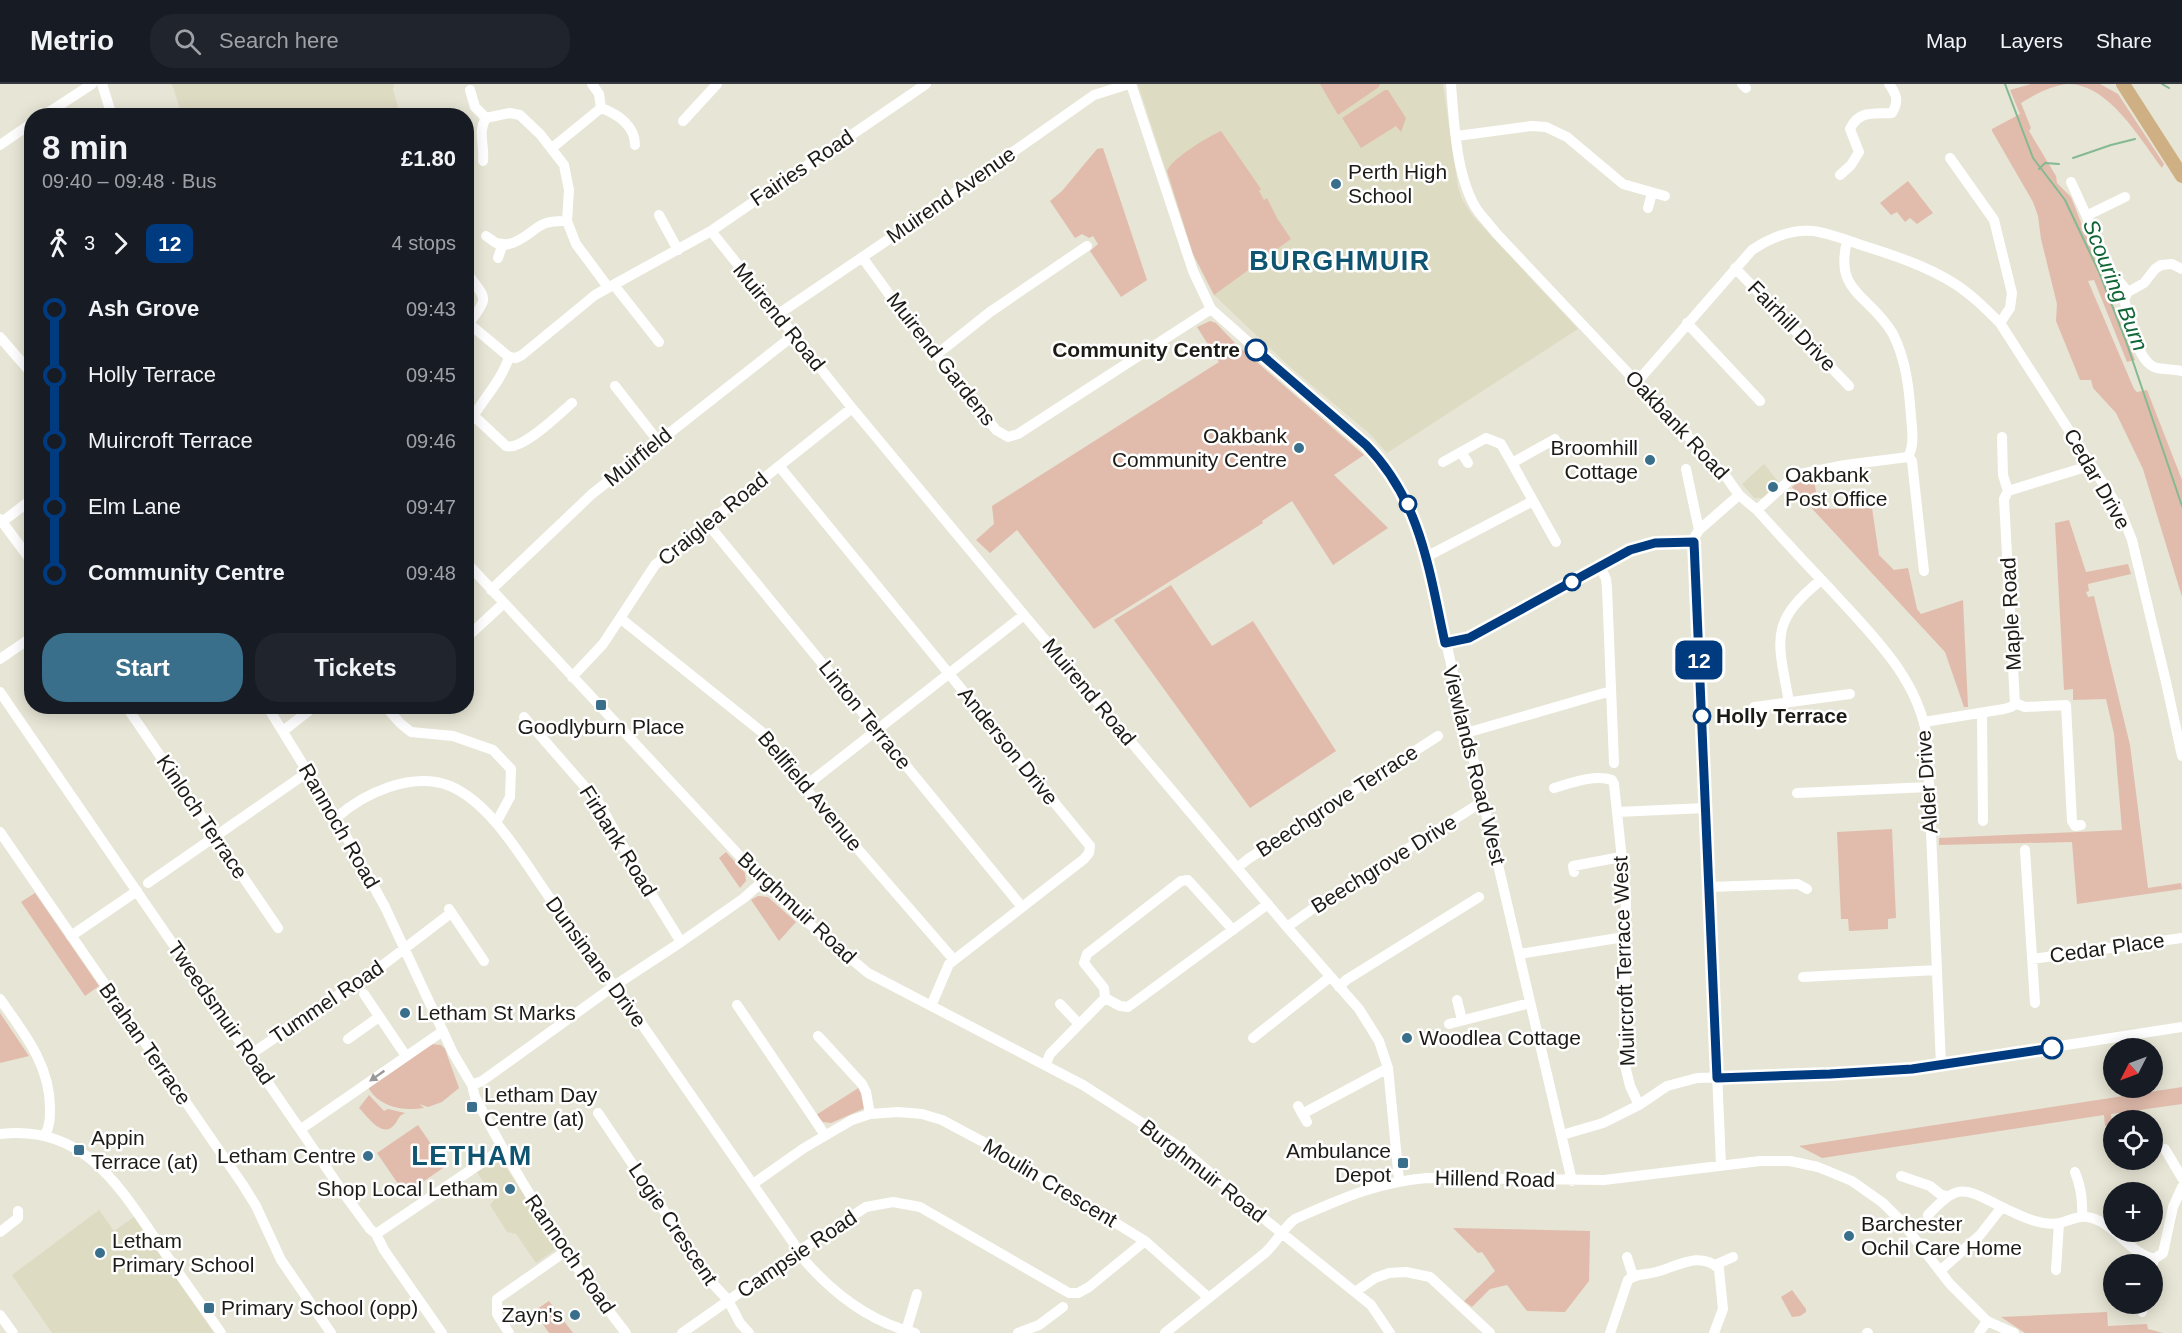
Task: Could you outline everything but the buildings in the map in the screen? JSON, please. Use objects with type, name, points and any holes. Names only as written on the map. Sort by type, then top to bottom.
[{"type":"main road","points":[[2124,84],[2182,176]]},
{"type":"street","points":[[55,108],[92,84]]},
{"type":"street","points":[[102,84],[110,108]]},
{"type":"street","points":[[592,84],[600,94],[601,108]]},
{"type":"street","points":[[682,121],[717,84]]},
{"type":"street","name":"Fairies Road","points":[[509,357],[516,358],[522,355],[563,320],[611,286],[711,231],[926,84]]},
{"type":"street","name":"Muirend Avenue","points":[[777,315],[1094,95],[1130,84]]},
{"type":"street","name":"Viewlands Road West","points":[[1130,84],[1193,271],[1211,309],[1380,459],[1394,479],[1413,515],[1426,557],[1572,1181]]},
{"type":"street","name":"Oakbank Road","points":[[1451,84],[1464,176],[1478,210],[1727,478],[1739,495],[1699,530],[1694,542],[1721,1165]]},
{"type":"street","points":[[1839,175],[1851,165],[1859,152],[1850,129],[1854,119],[1863,115],[1892,113],[1896,106],[1896,93],[1889,84]]},
{"type":"street","points":[[470,90],[476,107],[486,118]]},
{"type":"street","points":[[601,108],[621,117],[633,134],[635,145]]},
{"type":"street","points":[[552,148],[601,108]]},
{"type":"street","points":[[486,118],[510,113],[520,115],[552,148],[566,168],[569,190],[567,221],[576,244],[659,342]]},
{"type":"street","points":[[483,161],[484,147],[480,134],[486,118]]},
{"type":"street","points":[[1457,136],[1531,126],[1546,127],[1567,137],[1615,179],[1630,187],[1665,196]]},
{"type":"street","points":[[0,145],[24,128]]},
{"type":"street","points":[[1950,158],[1994,220],[2012,292],[2010,308],[2000,323]]},
{"type":"street","points":[[2071,182],[2113,274],[2128,292]]},
{"type":"street","points":[[1648,208],[1652,193]]},
{"type":"street","points":[[2088,215],[2125,197]]},
{"type":"street","points":[[659,215],[678,250]]},
{"type":"street","points":[[486,236],[496,243],[513,244],[548,221],[567,221]]},
{"type":"street","name":"Muirend Road","points":[[711,231],[852,408],[1024,615],[1359,1009],[1379,1041],[1388,1068],[1399,1180]]},
{"type":"street","name":"Cedar Drive","points":[[1637,382],[1752,250],[1766,240],[1782,235],[1813,231],[1886,253],[1940,275],[1955,284],[1980,303],[2000,323],[2120,510],[2132,540],[2182,756]]},
{"type":"street","points":[[1847,241],[1842,257],[1846,280],[1887,326],[1898,346],[1907,373],[1913,444],[1908,457]]},
{"type":"street","points":[[498,258],[500,248],[504,244]]},
{"type":"street","points":[[936,355],[990,312],[1087,246]]},
{"type":"street","name":"Muirend Gardens","points":[[862,257],[936,355],[999,432],[1008,437],[1013,436],[1211,309]]},
{"type":"street","points":[[2182,269],[2172,264],[2161,265],[2144,283],[2128,292],[2124,299],[2140,352],[2146,362],[2155,368],[2182,371]]},
{"type":"street","name":"Fairhill Drive","points":[[1735,268],[1849,386]]},
{"type":"street","points":[[474,281],[483,293],[484,299],[483,305],[474,315]]},
{"type":"street","points":[[1687,323],[1760,401]]},
{"type":"street","points":[[474,328],[509,357],[506,368],[474,414]]},
{"type":"street","name":"Muirfield","points":[[491,590],[592,495],[794,335]]},
{"type":"street","points":[[0,337],[24,365]]},
{"type":"street","points":[[615,386],[658,441]]},
{"type":"street","points":[[474,416],[506,446],[512,448],[517,447],[545,427],[572,403]]},
{"type":"street","name":"Craiglea Road","points":[[572,677],[603,645],[655,565],[852,408]]},
{"type":"street","name":"Maple Road","points":[[2002,437],[2003,475],[2008,491],[2004,499],[2015,703]]},
{"type":"street","points":[[1443,462],[1481,440],[1490,439],[1501,444],[1533,501],[1554,529],[1556,542]]},
{"type":"street","points":[[1512,463],[1544,451],[1555,439]]},
{"type":"street","points":[[1461,452],[1468,463]]},
{"type":"street","points":[[1757,510],[1793,477],[1800,474],[1845,465],[1908,457]]},
{"type":"street","points":[[1908,457],[1912,460],[1924,571]]},
{"type":"street","points":[[2008,491],[2079,469],[2090,463]]},
{"type":"street","name":"Anderson Drive","points":[[779,466],[1090,846],[1088,855],[949,964],[931,1006]]},
{"type":"street","points":[[1686,469],[1699,530]]},
{"type":"street","name":"Alder Drive","points":[[1739,495],[1757,510],[1891,658],[1912,693],[1924,722],[1927,738],[1941,1065]]},
{"type":"street","points":[[1426,557],[1533,501]]},
{"type":"street","points":[[24,504],[1,520],[24,551]]},
{"type":"street","name":"Linton Terrace","points":[[707,523],[1022,907]]},
{"type":"street","points":[[1445,643],[1469,638],[1630,550],[1655,543],[1694,542]]},
{"type":"street","points":[[1600,566],[1607,588],[1614,763]]},
{"type":"street","name":"Burghmuir Road","points":[[474,571],[763,881],[794,911],[868,973],[1046,1064],[1083,1085],[1180,1148],[1371,1305],[1387,1332]]},
{"type":"street","points":[[1789,702],[1781,656],[1780,633],[1790,609],[1821,580]]},
{"type":"street","points":[[474,631],[504,603]]},
{"type":"street","points":[[804,786],[1024,615]]},
{"type":"street","name":"Bellfield Avenue","points":[[620,618],[762,731],[804,786],[954,960]]},
{"type":"street","points":[[0,659],[24,642]]},
{"type":"street","points":[[1466,733],[1611,691]]},
{"type":"street","name":"Tweedsmuir Road","points":[[0,692],[351,1203],[376,1234],[442,1333]]},
{"type":"street","points":[[1754,707],[1850,694]]},
{"type":"street","points":[[1924,722],[2008,708],[2015,703],[2025,707],[2066,705],[2072,821],[2075,826],[2081,825]]},
{"type":"street","points":[[1982,713],[1983,821]]},
{"type":"street","name":"Kinloch Terrace","points":[[131,714],[278,928]]},
{"type":"street","name":"Rannoch Road","points":[[272,714],[336,818],[391,919],[442,1031],[472,1085],[475,1096],[502,1149],[538,1210],[599,1300],[626,1333]]},
{"type":"street","points":[[284,731],[305,714]]},
{"type":"street","points":[[393,714],[411,732],[453,736],[493,750],[512,769],[510,797],[495,823]]},
{"type":"street","name":"Firbank Road","points":[[524,717],[599,803],[637,871],[681,942]]},
{"type":"street","name":"Beechgrove Terrace","points":[[1237,868],[1438,735]]},
{"type":"street","points":[[148,883],[308,772]]},
{"type":"street","name":"Muircroft Terrace West","points":[[1554,787],[1587,779],[1608,778],[1612,780],[1626,897],[1624,1061],[1630,1086],[1639,1105]]},
{"type":"street","name":"Dunsinane Drive","points":[[336,818],[385,788],[423,782],[448,786],[467,796],[495,823],[614,986],[799,1251]]},
{"type":"street","points":[[1797,794],[1929,787]]},
{"type":"street","name":"Beechgrove Drive","points":[[1287,927],[1310,910],[1482,802]]},
{"type":"street","points":[[1617,812],[1706,808]]},
{"type":"street","name":"Brahan Terrace","points":[[0,832],[243,1185],[256,1206],[281,1260],[331,1333]]},
{"type":"street","name":"Cedar Place","points":[[2025,850],[2035,1003]]},
{"type":"street","points":[[1573,867],[1621,857]]},
{"type":"street","points":[[1233,930],[1188,880],[1181,881],[1087,954],[1084,963],[1104,988],[1106,998],[1120,1006],[1128,1007],[1233,930],[1268,904]]},
{"type":"street","points":[[472,1085],[482,1081],[614,986],[681,942],[758,887],[763,881]]},
{"type":"street","points":[[1709,887],[1798,884],[1807,889]]},
{"type":"street","points":[[71,936],[137,891]]},
{"type":"street","points":[[1339,987],[1346,980],[1472,898]]},
{"type":"street","points":[[404,950],[450,911],[484,961]]},
{"type":"street","points":[[1519,954],[1624,937]]},
{"type":"street","name":"Cedar Place","points":[[2032,959],[2182,938]]},
{"type":"street","name":"Tummel Road","points":[[250,1054],[404,950]]},
{"type":"street","points":[[1803,977],[1937,970]]},
{"type":"street","points":[[1253,1038],[1330,977]]},
{"type":"street","points":[[364,994],[406,1056]]},
{"type":"street","points":[[1046,1064],[1050,1054],[1106,998]]},
{"type":"street","points":[[0,999],[38,1054],[44,1068],[50,1100],[48,1129],[45,1135]]},
{"type":"street","points":[[1457,1000],[1462,1020]]},
{"type":"street","points":[[1449,1024],[1530,1003]]},
{"type":"street","points":[[1060,1004],[1079,1024]]},
{"type":"street","points":[[737,1005],[825,1135]]},
{"type":"street","points":[[348,1038],[379,1017]]},
{"type":"street","points":[[1562,1135],[1603,1123],[1674,1084],[1697,1078],[1830,1074],[1941,1065],[2182,1027]]},
{"type":"street","points":[[301,1129],[442,1031]]},
{"type":"street","points":[[818,1036],[862,1084],[866,1092],[870,1114]]},
{"type":"street","points":[[1302,1114],[1388,1068]]},
{"type":"street","name":"Moulin Crescent","points":[[751,1182],[753,1184],[825,1135],[852,1120],[870,1114],[898,1112],[922,1114],[942,1120],[987,1144],[1145,1241],[1209,1298]]},
{"type":"street","name":"Logie Crescent","points":[[598,1113],[714,1285],[728,1300],[740,1323],[750,1333]]},
{"type":"street","points":[[0,1134],[18,1132],[45,1135],[79,1150],[111,1176],[221,1333]]},
{"type":"street","points":[[376,1234],[502,1149]]},
{"type":"street","points":[[2165,1149],[2182,1178]]},
{"type":"street","name":"Hillend Road","points":[[1165,1333],[1277,1242],[1295,1218],[1365,1190],[1399,1180],[1428,1178],[1604,1180],[1760,1161],[1790,1161],[1818,1167],[1844,1177],[1883,1203],[1902,1222],[1950,1284],[1987,1321]]},
{"type":"street","points":[[2075,1172],[2083,1200],[2082,1216]]},
{"type":"street","points":[[1901,1176],[1930,1186],[1946,1196]]},
{"type":"street","points":[[2162,1254],[2173,1207],[2182,1187]]},
{"type":"street","points":[[1928,1215],[1946,1196],[1958,1191],[1973,1192],[2028,1219],[2059,1223],[2082,1216],[2102,1222],[2140,1254]]},
{"type":"street","name":"Campsie Road","points":[[682,1333],[866,1207],[893,1202],[920,1207],[1069,1293],[1078,1293],[1089,1287],[1145,1241]]},
{"type":"street","points":[[1941,1270],[1980,1236],[2002,1207]]},
{"type":"street","points":[[0,1232],[18,1218],[18,1211]]},
{"type":"street","points":[[2056,1270],[2059,1223]]},
{"type":"street","points":[[509,1333],[497,1314],[497,1299],[566,1251]]},
{"type":"street","points":[[1627,1257],[1634,1276]]},
{"type":"street","points":[[1715,1265],[1733,1257]]},
{"type":"street","points":[[1610,1333],[1628,1280],[1634,1276],[1654,1273],[1691,1261],[1706,1262],[1719,1269],[1723,1309],[1714,1333]]},
{"type":"street","points":[[806,1262],[827,1286],[855,1307],[880,1321],[910,1332],[917,1294]]},
{"type":"street","points":[[1355,1292],[1380,1276],[1391,1273],[1406,1272],[1430,1277],[1490,1333]]},
{"type":"street","points":[[1018,1333],[1039,1325],[1063,1307]]},
{"type":"street","points":[[0,1315],[13,1333]]},
{"type":"street","points":[[1979,1333],[1987,1321],[2014,1333]]},
{"type":"shaded area","points":[[172,84],[394,84],[393,89],[398,108],[180,108]]},
{"type":"shaded area","points":[[1138,84],[1443,84],[1458,187],[1462,199],[1472,215],[1578,329],[1387,453],[1370,434],[1289,366],[1214,295],[1193,254]]},
{"type":"shaded area","points":[[1320,84],[1380,84],[1379,87],[1338,115]]},
{"type":"shaded area","points":[[2031,84],[2068,84],[2050,88],[2021,103],[2031,128],[2029,131],[2056,176],[2057,183],[2071,197],[2135,360],[2127,362],[2094,280],[2088,281],[2134,389],[2137,392],[2147,390],[2182,480],[2182,597],[2143,469],[2116,413],[2093,388],[2091,380],[2080,380],[2056,321],[2057,304],[2041,239],[2038,216],[2033,202],[1992,131],[2020,114],[2010,90]]},
{"type":"shaded area","points":[[2068,84],[2100,84],[2118,94],[2164,164],[2162,168],[2122,115],[2110,103],[2083,86]]},
{"type":"shaded area","points":[[1388,90],[1406,118],[1401,132],[1396,126],[1361,148],[1342,118]]},
{"type":"shaded area","points":[[1221,131],[1261,189],[1259,191],[1264,200],[1267,198],[1291,239],[1214,295],[1193,254],[1167,171],[1183,154]]},
{"type":"shaded area","points":[[1103,148],[1147,280],[1121,297],[1090,251],[1098,244],[1093,236],[1089,238],[1082,234],[1075,238],[1050,201],[1062,191],[1097,149]]},
{"type":"shaded area","points":[[1908,181],[1933,213],[1917,224],[1910,218],[1905,222],[1897,212],[1891,215],[1880,203]]},
{"type":"shaded area","points":[[1210,321],[1216,323],[1237,345],[1364,455],[1334,475],[1388,528],[1333,565],[1292,501],[1262,521],[1263,523],[1094,629],[1017,530],[990,553],[976,540],[994,524],[992,506],[1219,362],[1197,327]]},
{"type":"shaded area","points":[[1764,464],[1780,484],[1765,498],[1754,498],[1742,484]]},
{"type":"shaded area","points":[[1813,476],[1819,507],[1823,509],[1872,508],[1879,555],[1894,570],[1908,568],[1917,609],[1921,614],[1963,600],[1968,707],[1964,707],[1945,652],[1792,487]]},
{"type":"shaded area","points":[[2069,520],[2086,572],[2128,564],[2131,574],[2088,584],[2089,591],[2086,592],[2088,597],[2094,596],[2130,745],[2148,888],[2181,883],[2182,889],[2077,904],[2072,842],[1939,845],[1939,838],[2122,830],[2114,734],[2106,699],[2073,700],[2073,689],[2064,690],[2055,523]]},
{"type":"shaded area","points":[[1171,585],[1212,646],[1253,621],[1336,751],[1250,808],[1114,620]]},
{"type":"shaded area","points":[[1892,829],[1896,918],[1888,919],[1888,929],[1849,931],[1848,919],[1841,919],[1837,832]]},
{"type":"shaded area","points":[[726,852],[745,873],[746,881],[740,888],[719,858]]},
{"type":"shaded area","points":[[35,893],[99,986],[85,996],[21,902]]},
{"type":"shaded area","points":[[758,896],[768,897],[796,922],[779,941],[751,900]]},
{"type":"shaded area","points":[[0,1013],[29,1056],[0,1063]]},
{"type":"shaded area","points":[[431,1044],[441,1045],[445,1049],[459,1088],[442,1102],[428,1107],[419,1104],[424,1108],[417,1109],[386,1104],[373,1094],[368,1087]]},
{"type":"shaded area","points":[[860,1087],[865,1108],[831,1123],[823,1122],[816,1115]]},
{"type":"shaded area","points":[[2182,1087],[2182,1104],[2139,1110],[2103,1110],[2103,1115],[1822,1158],[1799,1146],[2111,1098],[2163,1098],[2163,1090]]},
{"type":"shaded area","points":[[369,1095],[384,1111],[388,1109],[405,1113],[390,1128],[386,1130],[381,1128],[359,1108]]},
{"type":"shaded area","points":[[418,1125],[446,1166],[405,1194],[377,1153]]},
{"type":"shaded area","points":[[492,1159],[502,1161],[556,1249],[536,1263],[516,1234],[507,1232],[490,1205],[495,1199],[476,1171]]},
{"type":"shaded area","name":"Letham Primary School","points":[[99,1210],[114,1231],[134,1217],[214,1333],[52,1333],[12,1275]]},
{"type":"shaded area","points":[[1453,1228],[1590,1231],[1589,1281],[1565,1312],[1527,1311],[1507,1285],[1490,1289],[1472,1307],[1464,1301],[1495,1271],[1482,1252],[1478,1253]]},
{"type":"shaded area","points":[[1792,1290],[1806,1309],[1806,1312],[1800,1316],[1792,1317],[1781,1297]]},
{"type":"shaded area","points":[[549,1301],[573,1333],[549,1333],[534,1311]]},
{"type":"shaded area","points":[[2103,1312],[2107,1314],[2108,1326],[2147,1324],[2148,1329],[2163,1333],[2025,1333],[2001,1317]]},
{"type":"waterway","name":"Scouring Burn","points":[[2005,84],[2033,158],[2065,200],[2099,272],[2127,344],[2182,506]]},
{"type":"waterway","points":[[2162,84],[2169,88]]},
{"type":"waterway","points":[[2073,158],[2135,139]]},
{"type":"waterway","points":[[2039,169],[2045,163],[2059,164]]},
{"type":"bus line","name":"12","points":[[1256,350],[1366,445],[1380,459],[1394,479],[1413,515],[1426,557],[1445,643],[1469,638],[1630,550],[1655,543],[1694,542],[1717,1078],[1912,1069],[2052,1048]]},
{"type":"place","name":"Perth High School","points":[[1336,184]]},
{"type":"place","name":"Community Centre","points":[[1256,350]]},
{"type":"place","name":"Oakbank Community Centre","points":[[1299,448]]},
{"type":"place","name":"Broomhill Cottage","points":[[1650,460]]},
{"type":"place","name":"Oakbank Post Office","points":[[1773,487]]},
{"type":"place","name":"Goodlyburn Place","points":[[601,705]]},
{"type":"place","name":"Holly Terrace","points":[[1702,716]]},
{"type":"place","name":"Letham St Marks","points":[[405,1013]]},
{"type":"place","name":"Woodlea Cottage","points":[[1407,1038]]},
{"type":"place","name":"Letham Day Centre (at)","points":[[472,1107]]},
{"type":"place","name":"Appin Terrace (at)","points":[[79,1150]]},
{"type":"place","name":"Letham Centre","points":[[368,1156]]},
{"type":"place","name":"Ambulance Depot","points":[[1403,1163]]},
{"type":"place","name":"Shop Local Letham","points":[[510,1189]]},
{"type":"place","name":"Barchester Ochil Care Home","points":[[1849,1236]]},
{"type":"place","name":"Letham Primary School","points":[[100,1253]]},
{"type":"place","name":"Primary School (opp)","points":[[209,1308]]},
{"type":"place","name":"Zayn's","points":[[575,1315]]},
{"type":"district","name":"BURGHMUIR","points":[[1340,261]]},
{"type":"district","name":"LETHAM","points":[[472,1156]]}]
